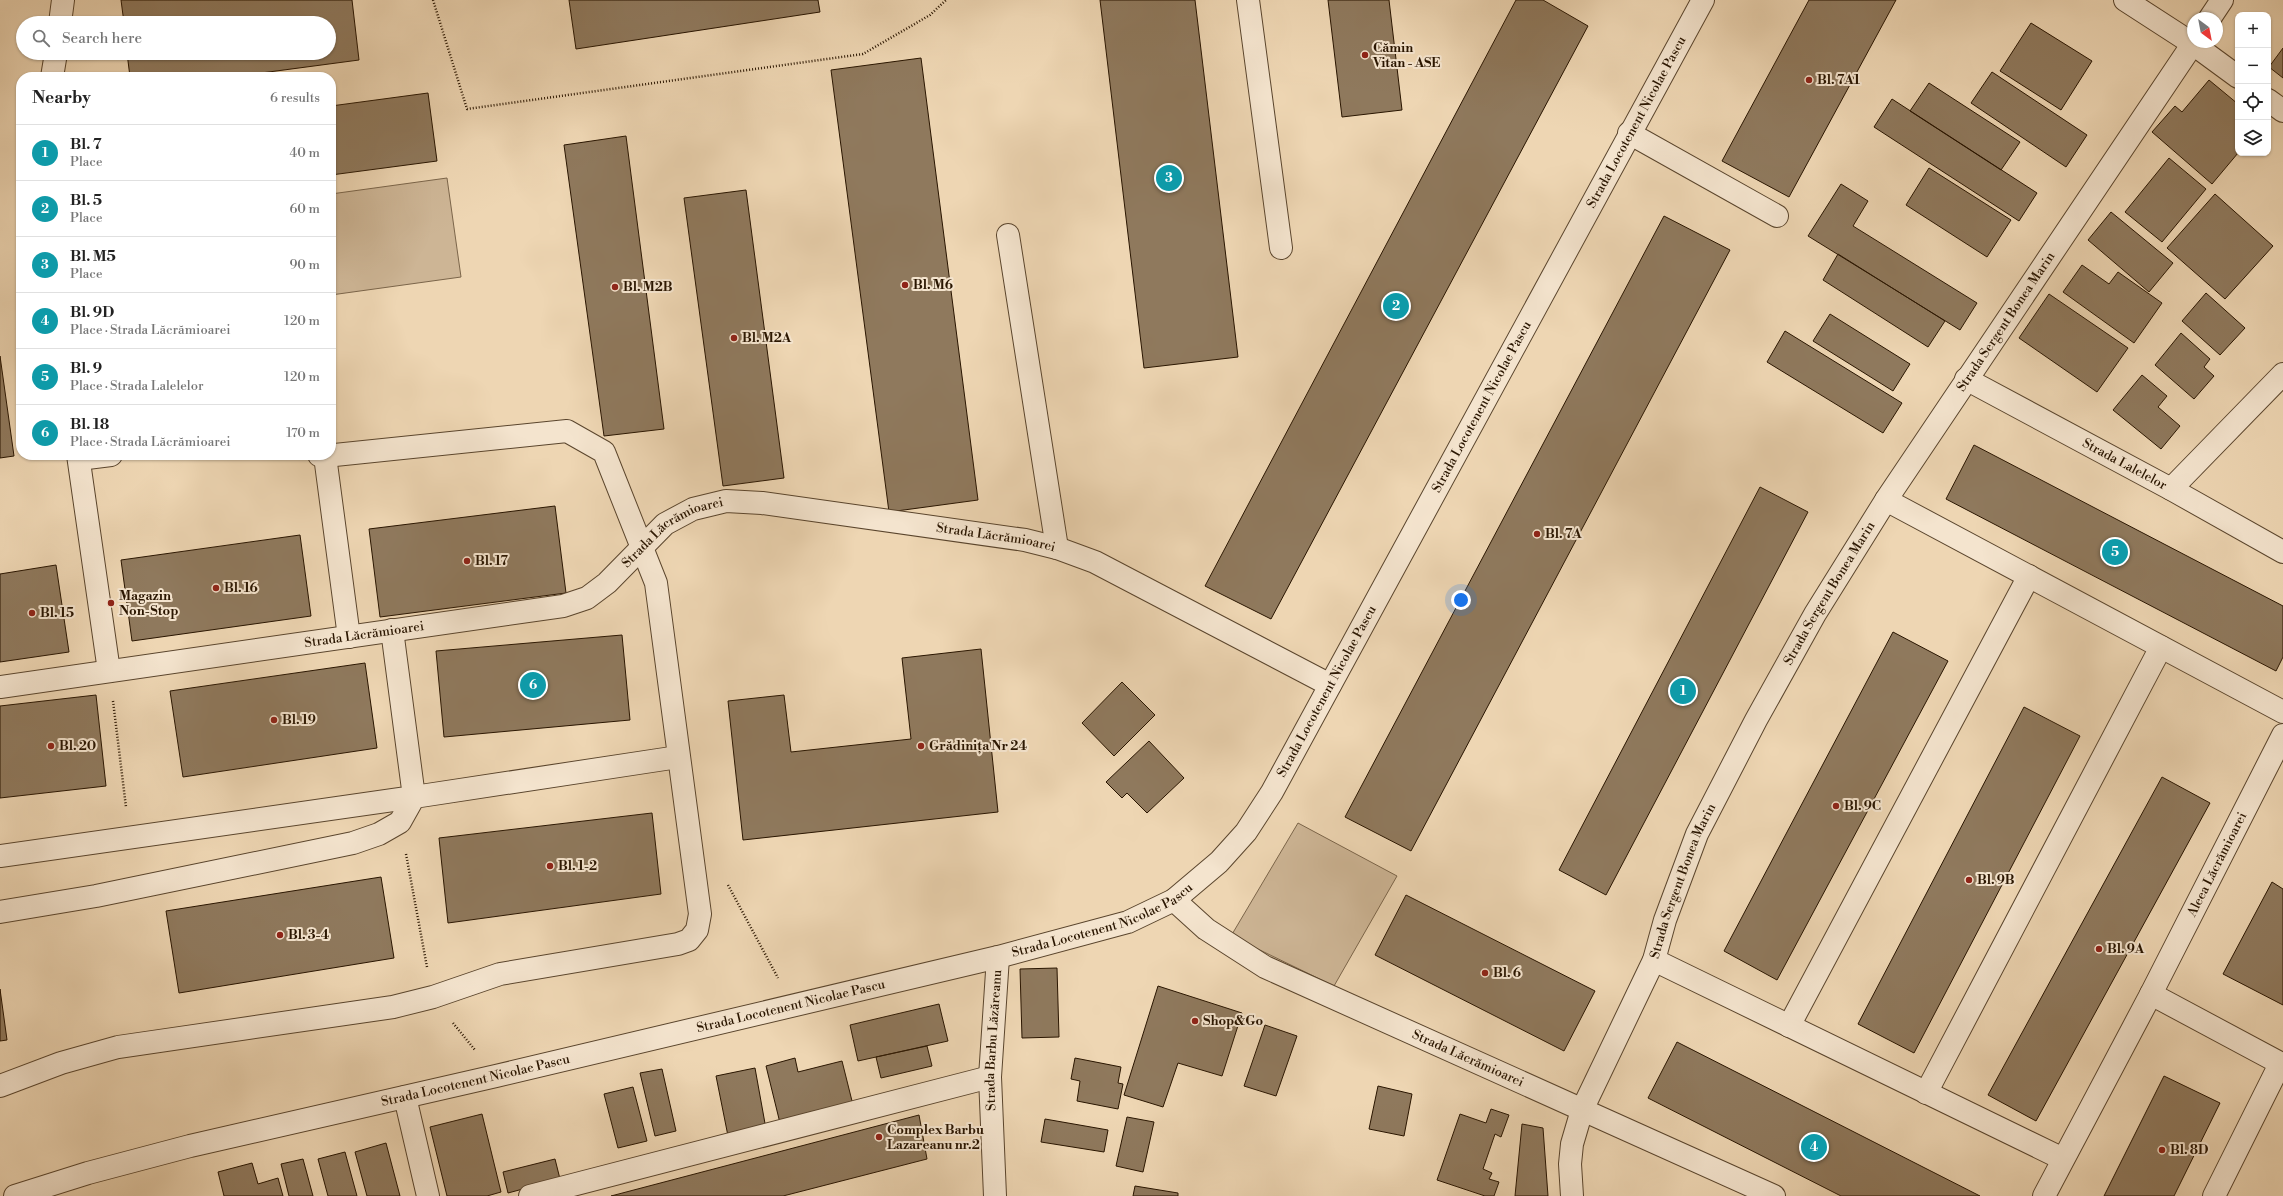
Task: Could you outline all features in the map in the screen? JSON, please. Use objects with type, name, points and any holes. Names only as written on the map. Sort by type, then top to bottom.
[{"type":"street","points":[[61,16],[63,0]]},
{"type":"street","points":[[1248,0],[1280,248]]},
{"type":"street","name":"Strada Locotenent Nicolae Pascu","points":[[15,1196],[88,1173],[190,1146],[496,1076],[998,957],[1128,922],[1174,900],[1219,862],[1246,832],[1272,792],[1629,133],[1703,0]]},
{"type":"street","points":[[2125,0],[2187,39]]},
{"type":"street","points":[[2214,12],[2222,0]]},
{"type":"street","name":"Strada Sergent Bonea Marin","points":[[1572,1196],[1570,1164],[1572,1144],[1582,1110],[1654,960],[1677,884],[1710,805],[1815,614],[1886,500],[2190,48]]},
{"type":"street","points":[[2200,48],[2235,75]]},
{"type":"street","points":[[53,72],[55,60]]},
{"type":"street","points":[[2271,102],[2283,111]]},
{"type":"street","points":[[1629,133],[1777,216]]},
{"type":"street","points":[[1008,235],[1057,548]]},
{"type":"street","points":[[2171,489],[2283,374]]},
{"type":"street","name":"Strada Lalelelor","points":[[1966,379],[2171,489],[2283,552]]},
{"type":"street","points":[[0,1086],[61,1063],[118,1047],[385,1008],[433,997],[500,974],[678,944],[689,940],[697,930],[700,914],[656,583],[604,452],[567,431],[336,455]]},
{"type":"street","points":[[79,460],[109,671]]},
{"type":"street","points":[[323,460],[349,637]]},
{"type":"street","points":[[1886,500],[2283,712]]},
{"type":"street","name":"Strada Lăcrămioarei","points":[[0,686],[563,606],[586,598],[606,583],[665,524],[693,509],[726,501],[762,503],[1017,539],[1057,548],[1095,562],[1330,685]]},
{"type":"street","points":[[1789,1026],[2029,576]]},
{"type":"street","points":[[0,912],[96,896],[353,843],[379,834],[400,822],[414,797],[392,630]]},
{"type":"street","points":[[1926,1093],[2161,647]]},
{"type":"street","name":"Aleea Lăcrămioarei","points":[[2044,1196],[2151,994],[2283,735]]},
{"type":"street","points":[[0,856],[130,836],[414,797],[678,757]]},
{"type":"street","name":"Strada Lăcrămioarei","points":[[1174,900],[1206,929],[1265,967],[1774,1196]]},
{"type":"street","name":"Strada Barbu Lăzăreanu","points":[[995,1196],[990,1077],[998,957]]},
{"type":"street","points":[[1654,960],[2063,1159]]},
{"type":"street","points":[[2151,994],[2278,1062],[2277,1070],[2214,1196]]},
{"type":"street","points":[[530,1196],[990,1077]]},
{"type":"street","points":[[405,1097],[428,1196]]},
{"type":"path","points":[[433,0],[467,109],[863,54],[930,15],[946,0]]},
{"type":"path","points":[[109,671],[130,836]]},
{"type":"path","points":[[400,822],[433,997],[496,1076]]},
{"type":"path","points":[[727,882],[793,1006]]},
{"type":"shaded area","points":[[447,178],[461,277],[336,294],[336,193]]},
{"type":"shaded area","points":[[1298,823],[1397,876],[1334,986],[1231,936]]},
{"type":"building","points":[[121,0],[352,0],[359,60],[269,72],[129,72],[128,60],[336,60],[336,16],[123,16]]},
{"type":"building","points":[[569,0],[818,0],[820,12],[576,49]]},
{"type":"building","points":[[1100,0],[1195,0],[1238,357],[1144,368]]},
{"type":"building","name":"Cămin Vitan - ASE","points":[[1328,0],[1389,0],[1402,110],[1342,117]]},
{"type":"building","points":[[1516,0],[1543,0],[1588,26],[1271,619],[1205,586]]},
{"type":"building","name":"Bl. 7A1","points":[[1809,0],[1896,0],[1789,197],[1722,161]]},
{"type":"building","points":[[2031,23],[2092,61],[2061,110],[2000,71]]},
{"type":"building","points":[[2283,48],[2283,78],[2271,69],[2271,64]]},
{"type":"building","name":"Bl. M6","points":[[921,58],[978,500],[889,512],[831,70]]},
{"type":"building","points":[[1992,72],[2087,135],[2066,167],[1971,103]]},
{"type":"building","points":[[2209,80],[2235,102],[2235,156],[2212,184],[2152,132],[2175,106],[2182,112]]},
{"type":"building","points":[[1929,83],[2020,142],[2001,170],[1910,111]]},
{"type":"building","points":[[428,93],[437,161],[336,174],[336,105]]},
{"type":"building","points":[[1892,99],[2037,193],[2019,221],[1874,127]]},
{"type":"building","name":"Bl. M2B","points":[[626,136],[664,429],[604,436],[564,145]]},
{"type":"building","points":[[2169,158],[2206,189],[2162,242],[2125,212]]},
{"type":"building","points":[[1929,168],[2011,220],[1987,257],[1906,205]]},
{"type":"building","points":[[1841,184],[1868,201],[1853,226],[1977,303],[1960,330],[1808,236]]},
{"type":"building","name":"Bl. M2A","points":[[746,190],[784,478],[723,486],[684,198]]},
{"type":"building","points":[[2215,194],[2273,246],[2225,299],[2167,248]]},
{"type":"building","points":[[2111,212],[2173,263],[2149,292],[2088,240]]},
{"type":"building","name":"Bl. 7A","points":[[1664,216],[1730,250],[1411,851],[1345,817]]},
{"type":"building","points":[[1838,254],[1945,321],[1928,347],[1823,280]]},
{"type":"building","points":[[2082,265],[2109,284],[2118,272],[2162,303],[2134,343],[2063,292]]},
{"type":"building","points":[[2206,293],[2245,328],[2220,355],[2182,321]]},
{"type":"building","points":[[2049,294],[2128,348],[2097,392],[2019,338]]},
{"type":"building","points":[[1830,314],[1910,364],[1893,391],[1813,341]]},
{"type":"building","points":[[1785,331],[1902,403],[1883,433],[1767,362]]},
{"type":"building","points":[[2181,333],[2210,359],[2204,367],[2214,376],[2194,399],[2155,365]]},
{"type":"building","points":[[0,356],[14,456],[0,458]]},
{"type":"building","points":[[2142,375],[2167,396],[2158,407],[2180,426],[2161,449],[2113,410]]},
{"type":"building","points":[[1974,445],[2283,606],[2283,657],[2276,671],[1946,499]]},
{"type":"building","points":[[1760,487],[1808,512],[1606,895],[1559,870]]},
{"type":"building","name":"Bl. 17","points":[[555,506],[566,593],[380,617],[369,529]]},
{"type":"building","name":"Bl. 16","points":[[300,535],[311,616],[132,641],[121,560]]},
{"type":"building","name":"Bl. 15","points":[[56,565],[69,652],[0,662],[0,574]]},
{"type":"building","name":"Bl. 9C","points":[[1893,632],[1948,661],[1777,980],[1724,951]]},
{"type":"building","points":[[622,635],[630,720],[444,737],[436,651]]},
{"type":"building","name":"Grădinița Nr 24","points":[[981,649],[998,812],[743,840],[728,701],[784,695],[791,752],[911,739],[902,658]]},
{"type":"building","name":"Bl. 19","points":[[365,663],[377,748],[183,777],[170,691]]},
{"type":"building","points":[[1122,682],[1155,715],[1114,756],[1082,723]]},
{"type":"building","name":"Bl. 20","points":[[96,695],[106,786],[0,798],[0,706]]},
{"type":"building","name":"Bl. 9B","points":[[2024,707],[2080,736],[1914,1053],[1858,1024]]},
{"type":"building","points":[[1149,741],[1184,778],[1147,813],[1127,793],[1122,798],[1106,782]]},
{"type":"building","name":"Bl. 9A","points":[[2162,777],[2210,803],[2036,1121],[1988,1095]]},
{"type":"building","name":"Bl. 1-2","points":[[652,813],[661,894],[448,923],[439,838]]},
{"type":"building","name":"Bl. 3-4","points":[[381,877],[394,958],[179,993],[166,911]]},
{"type":"building","points":[[2272,882],[2283,889],[2283,1005],[2223,974]]},
{"type":"building","name":"Bl. 6","points":[[1406,895],[1595,991],[1564,1051],[1375,955]]},
{"type":"building","points":[[1057,968],[1059,1037],[1022,1038],[1020,969]]},
{"type":"building","points":[[1158,986],[1242,1013],[1222,1076],[1178,1063],[1163,1107],[1124,1095]]},
{"type":"building","points":[[0,989],[7,1040],[0,1041]]},
{"type":"building","points":[[939,1004],[948,1041],[858,1061],[850,1025]]},
{"type":"building","points":[[1265,1025],[1297,1036],[1276,1096],[1244,1086]]},
{"type":"building","points":[[1677,1042],[1980,1196],[1841,1196],[1648,1098]]},
{"type":"building","points":[[927,1046],[932,1066],[881,1078],[876,1057]]},
{"type":"building","points":[[795,1058],[798,1072],[842,1061],[853,1105],[780,1123],[766,1066]]},
{"type":"building","points":[[1075,1058],[1121,1067],[1118,1083],[1123,1084],[1118,1109],[1077,1101],[1080,1081],[1071,1079]]},
{"type":"building","points":[[755,1068],[766,1129],[728,1136],[716,1076]]},
{"type":"building","points":[[662,1069],[676,1131],[655,1136],[640,1073]]},
{"type":"building","name":"Bl. 8D","points":[[2164,1076],[2220,1103],[2174,1196],[2104,1196]]},
{"type":"building","points":[[1378,1086],[1412,1094],[1404,1136],[1369,1129]]},
{"type":"building","points":[[633,1087],[647,1141],[618,1148],[604,1094]]},
{"type":"building","points":[[1491,1109],[1509,1115],[1501,1137],[1495,1134],[1483,1169],[1492,1173],[1489,1179],[1499,1182],[1494,1196],[1485,1196],[1437,1180],[1460,1114],[1486,1123]]},
{"type":"building","points":[[482,1114],[501,1192],[487,1196],[447,1196],[430,1127]]},
{"type":"building","name":"Complex Barbu Lazareanu nr.2","points":[[919,1115],[927,1159],[783,1196],[611,1196]]},
{"type":"building","points":[[1127,1117],[1154,1122],[1143,1172],[1116,1166]]},
{"type":"building","points":[[1045,1119],[1108,1130],[1104,1152],[1041,1142]]},
{"type":"building","points":[[1522,1124],[1543,1128],[1548,1196],[1515,1196]]},
{"type":"building","points":[[386,1143],[400,1196],[367,1196],[355,1152]]},
{"type":"building","points":[[345,1152],[357,1196],[328,1196],[318,1159]]},
{"type":"building","points":[[303,1159],[313,1196],[289,1196],[281,1164]]},
{"type":"building","points":[[555,1159],[560,1179],[508,1193],[503,1172]]},
{"type":"building","points":[[252,1163],[258,1184],[278,1178],[283,1196],[224,1196],[218,1172]]},
{"type":"building","points":[[1135,1186],[1178,1193],[1178,1196],[1133,1196]]},
{"type":"place","name":"Cămin Vitan - ASE","points":[[1365,55]]},
{"type":"place","name":"Bl. 7A1","points":[[1809,80]]},
{"type":"place","name":"Bl. M5","points":[[1169,178]]},
{"type":"place","name":"Bl. M6","points":[[905,285]]},
{"type":"place","name":"Bl. M2B","points":[[615,287]]},
{"type":"place","name":"Bl. 5","points":[[1396,306]]},
{"type":"place","name":"Bl. M2A","points":[[734,338]]},
{"type":"place","name":"Bl. 7A","points":[[1537,534]]},
{"type":"place","name":"Bl. 9","points":[[2115,552]]},
{"type":"place","name":"Bl. 17","points":[[467,561]]},
{"type":"place","name":"Bl. 16","points":[[216,588]]},
{"type":"place","name":"Magazin Non-Stop","points":[[111,603]]},
{"type":"place","name":"Bl. 15","points":[[32,613]]},
{"type":"place","name":"Bl. 18","points":[[533,685]]},
{"type":"place","name":"Bl. 7","points":[[1683,691]]},
{"type":"place","name":"Bl. 19","points":[[274,720]]},
{"type":"place","name":"Bl. 20","points":[[51,746]]},
{"type":"place","name":"Grădinița Nr 24","points":[[921,746]]},
{"type":"place","name":"Bl. 9C","points":[[1836,806]]},
{"type":"place","name":"Bl. 1-2","points":[[550,866]]},
{"type":"place","name":"Bl. 9B","points":[[1969,880]]},
{"type":"place","name":"Bl. 3-4","points":[[280,935]]},
{"type":"place","name":"Bl. 9A","points":[[2099,949]]},
{"type":"place","name":"Bl. 6","points":[[1485,973]]},
{"type":"place","name":"Shop&Go","points":[[1195,1021]]},
{"type":"place","name":"Complex Barbu Lazareanu nr.2","points":[[879,1137]]},
{"type":"place","name":"Bl. 9D","points":[[1814,1147]]},
{"type":"place","name":"Bl. 8D","points":[[2162,1150]]}]
